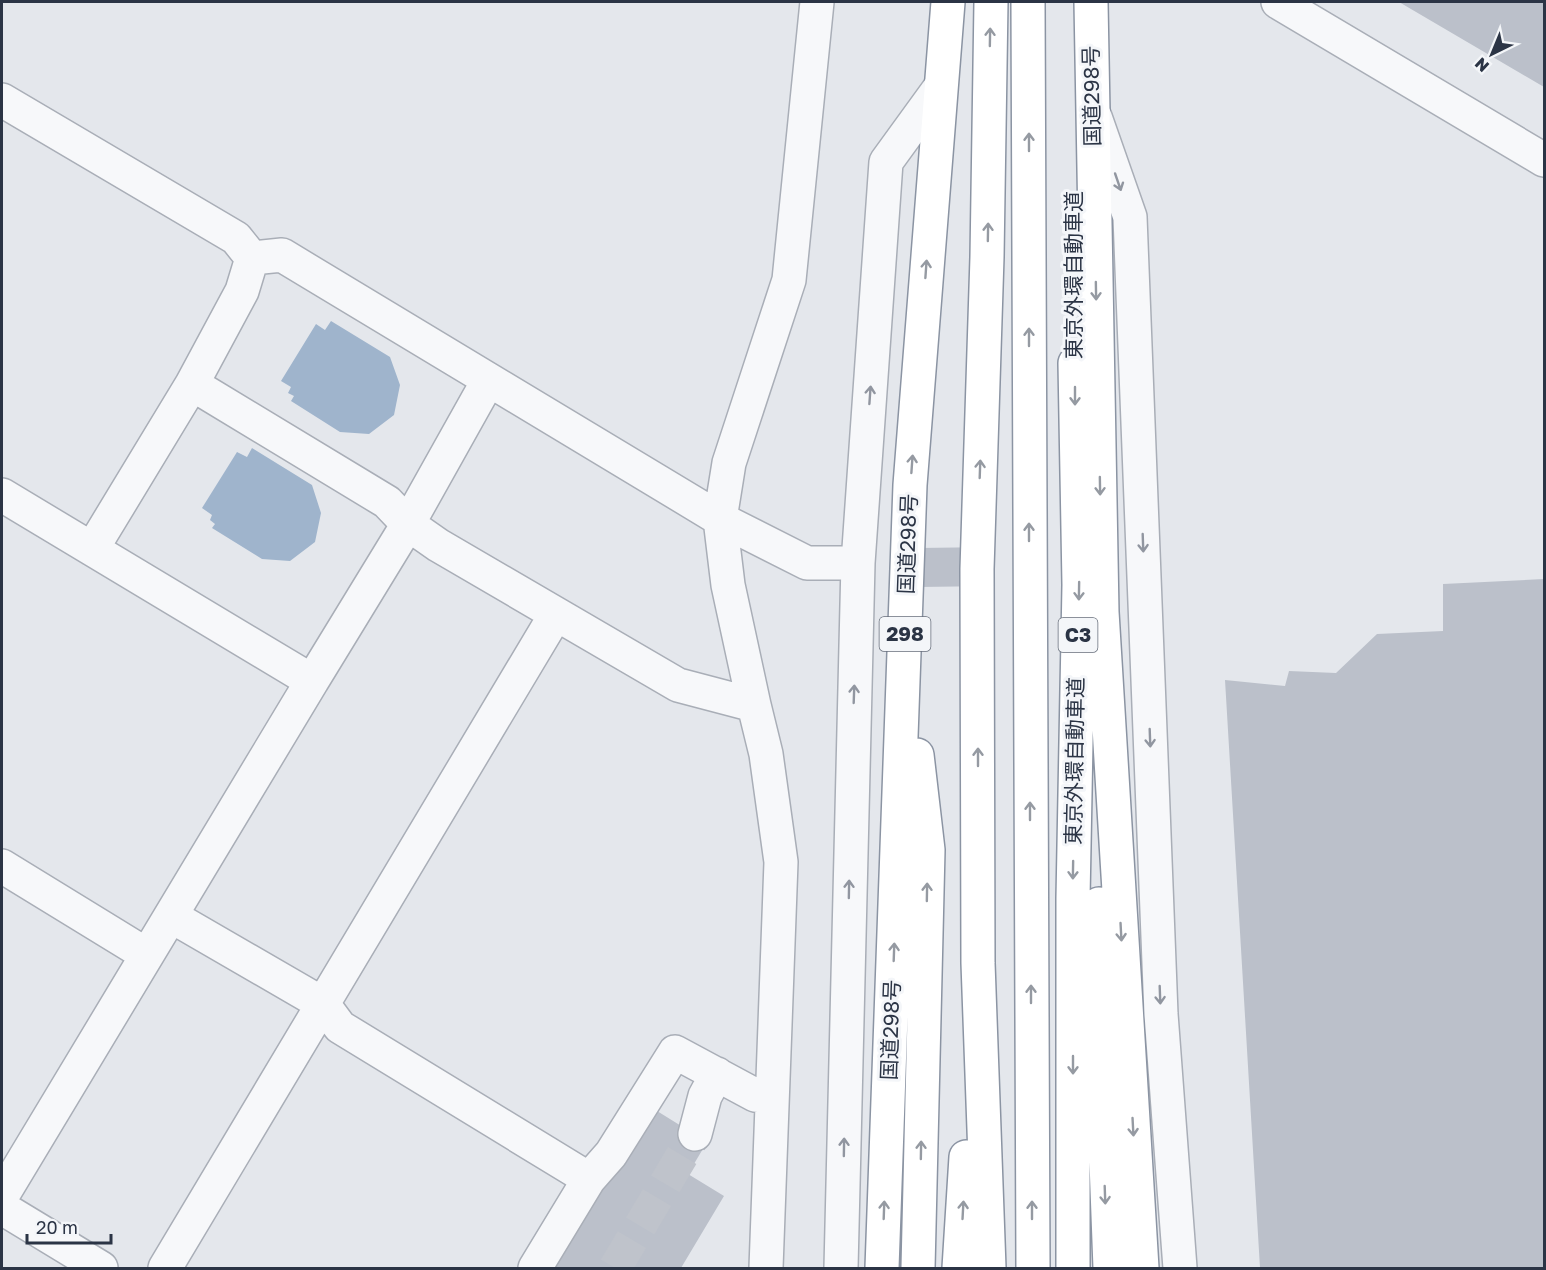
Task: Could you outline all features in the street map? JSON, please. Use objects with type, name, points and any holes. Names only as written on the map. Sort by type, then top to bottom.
[{"type":"highway","name":"国道298号","points":[[882,1269],[910,485],[939,89],[948,2]]},
{"type":"highway","points":[[989,1269],[978,963],[977,569],[987,257],[990,2]]},
{"type":"highway","name":"東京外環自動車道","points":[[1028,2],[1033,1269]]},
{"type":"highway","name":"東京外環自動車道","points":[[1073,2],[1075,418],[1079,585],[1073,898],[1073,1269]]},
{"type":"highway","name":"国道298号","points":[[1091,2],[1102,612],[1143,1269]]},
{"type":"highway","points":[[1102,612],[1100,1002],[1110,1269]]},
{"type":"highway","points":[[904,659],[928,850],[918,1269]]},
{"type":"highway","points":[[959,1269],[978,963]]},
{"type":"street","points":[[766,1269],[781,862],[766,754],[728,585],[720,519],[729,463],[789,280],[818,2]]},
{"type":"street","points":[[1278,2],[1545,160]]},
{"type":"street","points":[[841,1269],[858,563],[886,162],[939,89]]},
{"type":"street","points":[[2,100],[236,238],[252,258]]},
{"type":"street","points":[[1092,107],[1130,217],[1161,1014],[1180,1269]]},
{"type":"street","points":[[252,258],[282,255],[720,519],[807,563],[858,563]]},
{"type":"street","points":[[92,549],[192,384],[242,291],[252,258]]},
{"type":"street","points":[[2,1196],[408,524],[488,381]]},
{"type":"street","points":[[192,384],[387,502],[408,524],[438,545],[678,685],[754,705]]},
{"type":"street","points":[[2,495],[312,681]]},
{"type":"street","points":[[165,1269],[556,614]]},
{"type":"street","points":[[2,866],[147,955]]},
{"type":"street","points":[[171,916],[323,1004],[340,1027],[589,1179]]},
{"type":"street","points":[[535,1269],[589,1179],[611,1154],[675,1052],[755,1095],[772,1097]]},
{"type":"street","points":[[695,1134],[705,1096],[717,1074]]},
{"type":"street","points":[[2,1208],[101,1269]]},
{"type":"water","points":[[331,321],[390,357],[400,385],[394,415],[369,434],[340,432],[291,401],[294,396],[288,393],[291,387],[281,381],[316,324],[325,330]]},
{"type":"water","points":[[252,448],[312,485],[321,513],[315,542],[290,561],[262,559],[212,528],[215,524],[210,520],[212,515],[202,508],[237,452],[247,457]]},
{"type":"building","points":[[1399,2],[1544,2],[1544,87]]},
{"type":"building","points":[[994,547],[994,586],[919,587],[918,548]]},
{"type":"building","points":[[1544,579],[1544,1268],[1260,1268],[1225,680],[1285,686],[1289,671],[1336,673],[1377,634],[1443,631],[1443,584]]},
{"type":"building","points":[[649,1106],[707,1142],[688,1174],[724,1196],[681,1268],[552,1268]]},
{"type":"tunnel","points":[[615,1268],[695,1134]]}]
